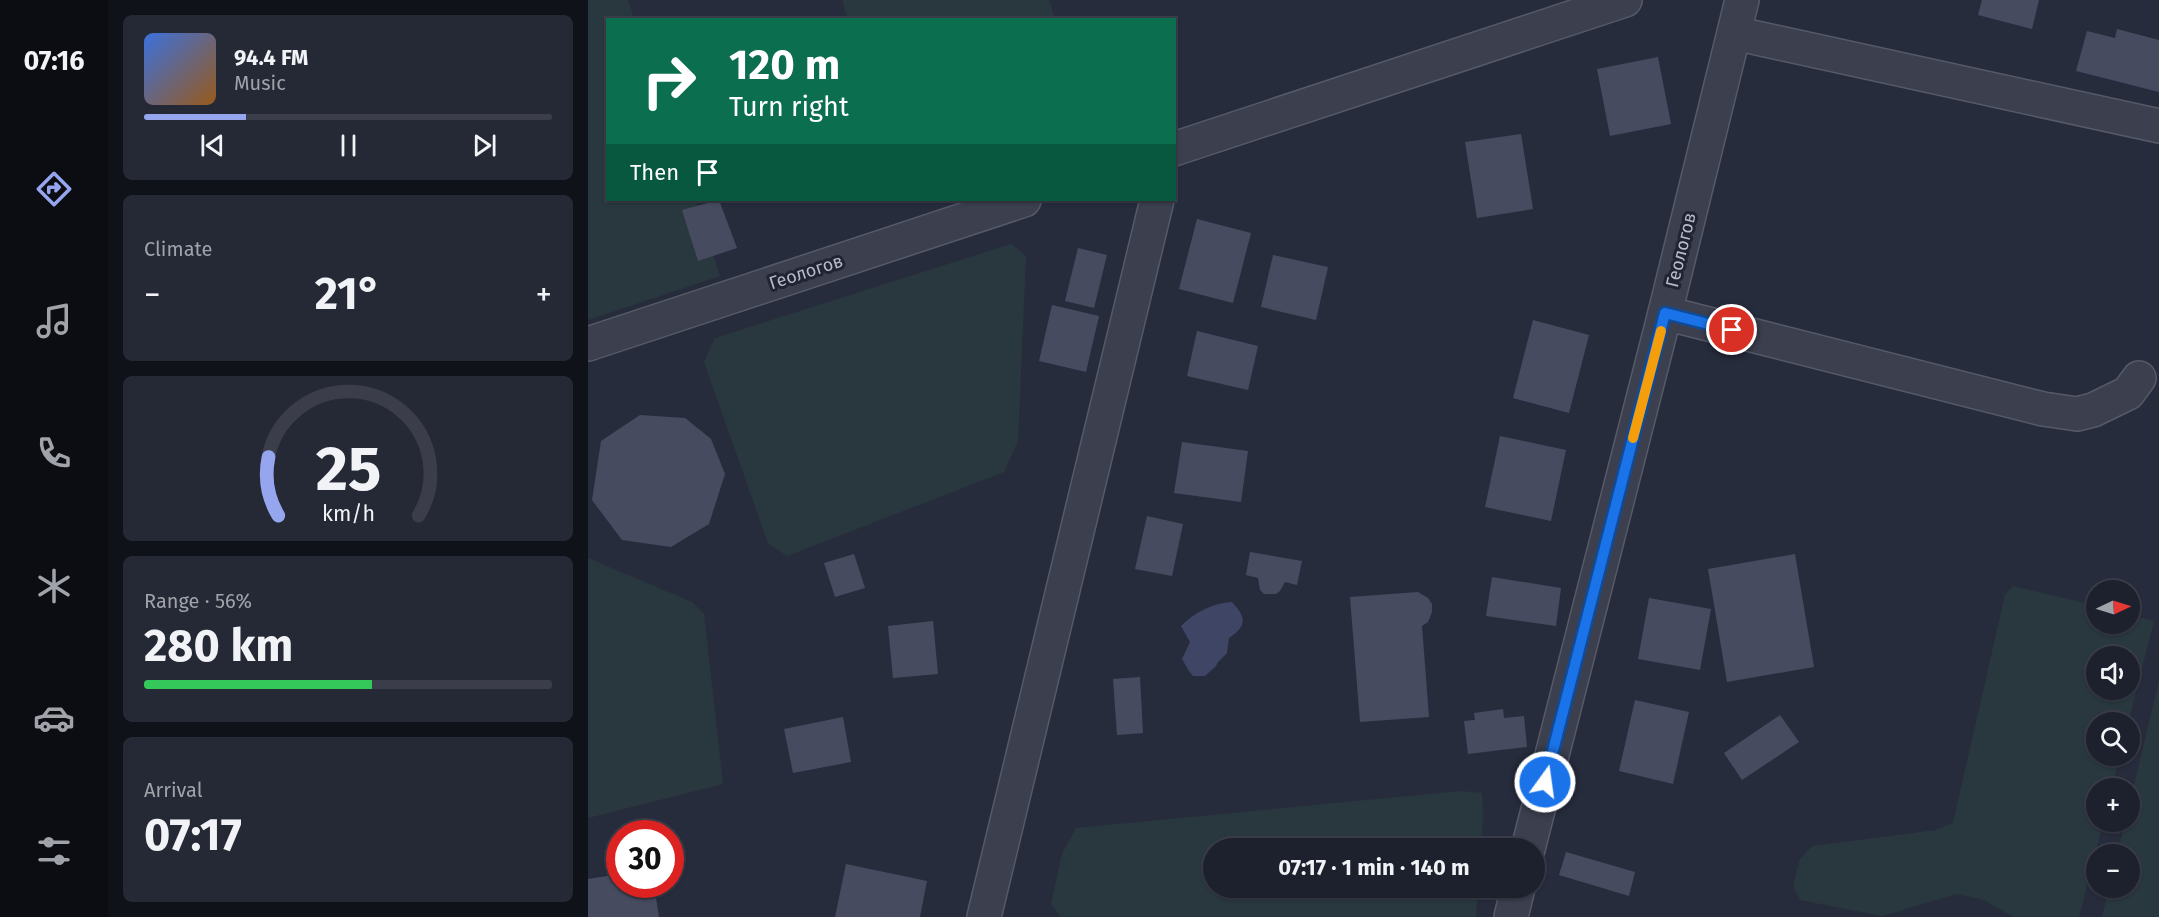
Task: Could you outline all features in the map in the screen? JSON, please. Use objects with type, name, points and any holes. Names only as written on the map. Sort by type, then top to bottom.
[{"type":"street","points":[[1176,149],[1625,0]]},
{"type":"street","name":"Геологов","points":[[1531,838],[1665,313],[1742,0]]},
{"type":"street","points":[[1734,33],[2159,126]]},
{"type":"street","name":"Геологов","points":[[588,344],[1021,201]]},
{"type":"street","points":[[984,917],[1157,201]]},
{"type":"street","points":[[1665,313],[2043,409],[2077,414],[2093,410],[2128,393],[2139,378]]},
{"type":"street","points":[[1511,917],[1516,898]]},
{"type":"shaded area","points":[[588,0],[628,0],[634,18],[606,18],[606,201],[695,201],[720,276],[588,320]]},
{"type":"shaded area","points":[[842,0],[1049,0],[1055,18],[848,18]]},
{"type":"shaded area","points":[[1011,244],[1026,256],[1018,441],[1004,472],[787,556],[768,543],[704,362],[715,338]]},
{"type":"shaded area","points":[[588,558],[692,602],[704,614],[723,784],[588,818]]},
{"type":"shaded area","points":[[2013,586],[2086,603],[2086,634],[2140,634],[2140,618],[2154,621],[2140,676],[2140,646],[2086,646],[2086,700],[2134,700],[2131,712],[2086,712],[2086,766],[2117,766],[2114,778],[2086,778],[2086,832],[2100,832],[2097,844],[2086,844],[2086,889],[2079,917],[2014,917],[1984,900],[1957,894],[1882,916],[1800,900],[1793,886],[1800,859],[1812,846],[1936,830],[1953,823],[2005,595]]},
{"type":"shaded area","points":[[2159,681],[2159,917],[2102,917],[2107,898],[2140,898],[2140,844],[2120,844],[2123,832],[2140,832],[2140,778],[2136,778]]},
{"type":"shaded area","points":[[1461,791],[1482,793],[1482,838],[1203,838],[1203,898],[1477,898],[1476,917],[1061,917],[1051,904],[1062,854],[1076,828]]},
{"type":"water","points":[[1232,602],[1242,617],[1242,626],[1229,638],[1227,653],[1216,666],[1205,676],[1193,676],[1182,659],[1190,642],[1181,626],[1192,616],[1205,609]]},
{"type":"building","points":[[1982,0],[2039,0],[2032,29],[1978,15]]},
{"type":"building","points":[[2117,29],[2159,40],[2159,92],[2076,71],[2087,31],[2115,38]]},
{"type":"building","points":[[1658,57],[1671,124],[1610,136],[1597,69]]},
{"type":"building","points":[[1521,134],[1533,209],[1477,218],[1465,142]]},
{"type":"building","points":[[719,201],[737,248],[698,261],[682,210]]},
{"type":"building","points":[[1197,219],[1251,233],[1233,303],[1179,289]]},
{"type":"building","points":[[1078,248],[1107,255],[1094,308],[1065,301]]},
{"type":"building","points":[[1273,255],[1328,267],[1316,320],[1261,307]]},
{"type":"building","points":[[1052,305],[1099,316],[1086,372],[1039,361]]},
{"type":"building","points":[[1533,320],[1589,335],[1569,413],[1513,398]]},
{"type":"building","points":[[1197,331],[1258,346],[1248,390],[1187,376]]},
{"type":"building","points":[[640,415],[685,418],[711,439],[725,474],[709,524],[671,547],[622,540],[592,500],[601,441]]},
{"type":"building","points":[[1500,436],[1566,450],[1551,521],[1485,507]]},
{"type":"building","points":[[1182,442],[1248,451],[1241,502],[1174,493]]},
{"type":"building","points":[[1147,516],[1183,524],[1172,576],[1135,569]]},
{"type":"building","points":[[1250,552],[1302,561],[1297,585],[1285,582],[1276,594],[1264,594],[1260,590],[1258,578],[1246,575]]},
{"type":"building","points":[[854,554],[865,588],[835,597],[824,563]]},
{"type":"building","points":[[1795,554],[1814,667],[1727,682],[1708,569]]},
{"type":"building","points":[[1492,577],[1561,588],[1556,626],[1486,616]]},
{"type":"building","points":[[1418,592],[1428,598],[1432,604],[1428,622],[1422,626],[1429,717],[1360,722],[1350,597]]},
{"type":"building","points":[[1649,598],[1711,609],[1700,670],[1638,659]]},
{"type":"building","points":[[933,621],[938,674],[893,678],[888,626]]},
{"type":"building","points":[[1140,677],[1143,733],[1117,735],[1113,679]]},
{"type":"building","points":[[1635,700],[1689,712],[1673,784],[1619,771]]},
{"type":"building","points":[[1503,709],[1504,718],[1524,716],[1527,747],[1468,754],[1464,721],[1475,720],[1474,713]]},
{"type":"building","points":[[1780,715],[1799,742],[1742,780],[1724,753]]},
{"type":"building","points":[[843,717],[851,762],[793,773],[784,729]]},
{"type":"building","points":[[1566,852],[1635,872],[1629,896],[1559,875]]},
{"type":"building","points":[[846,864],[927,881],[920,917],[835,917]]},
{"type":"building","points":[[606,876],[606,898],[656,898],[659,917],[588,917],[588,879]]},
{"type":"slow traffic","points":[[1633,438],[1661,331]]},
{"type":"route","points":[[1545,782],[1665,313],[1732,330]]}]
